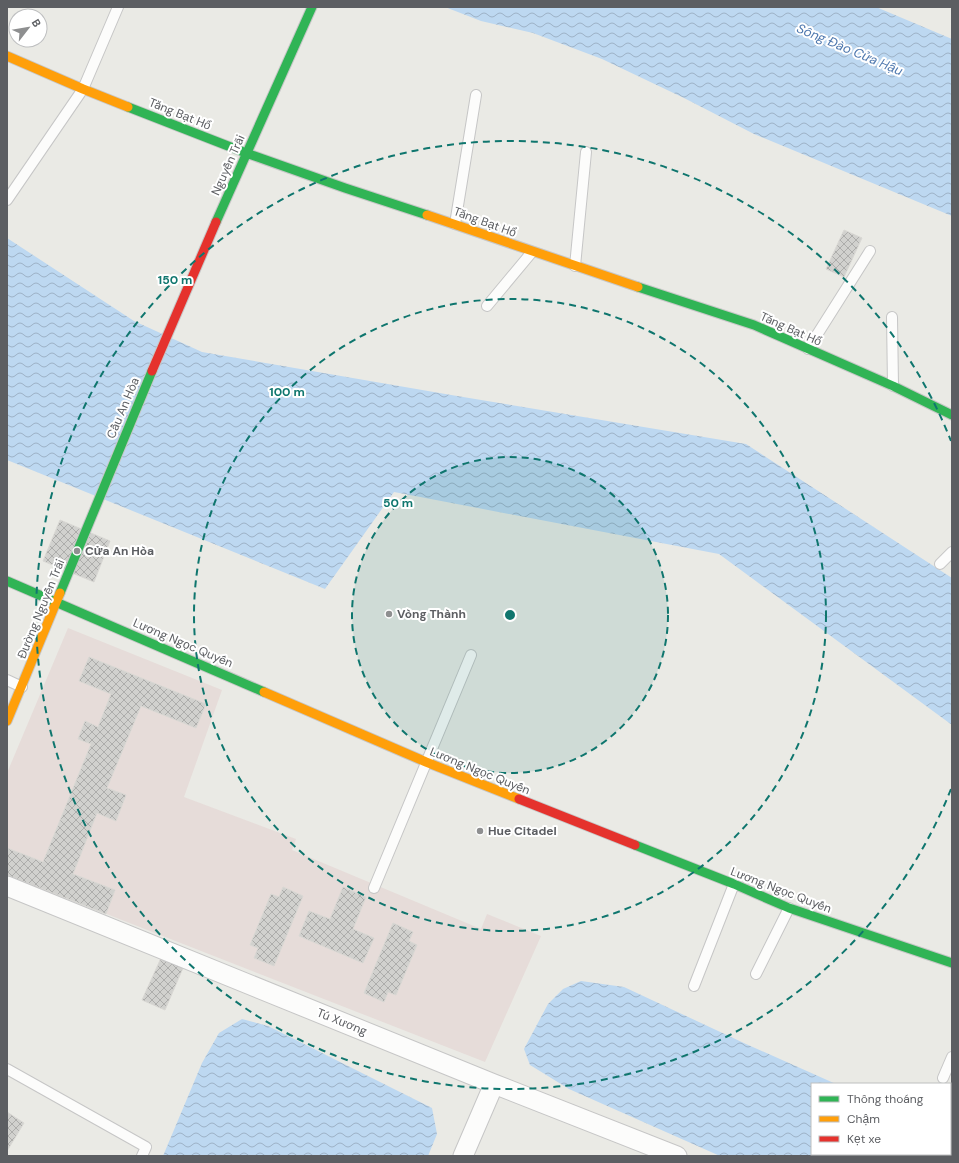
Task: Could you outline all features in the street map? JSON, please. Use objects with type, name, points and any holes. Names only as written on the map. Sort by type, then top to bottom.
[{"type":"main road","name":"Nguyễn Trãi","points":[[170,328],[246,153],[311,10]]},
{"type":"main road","name":"Tăng Bạt Hổ","points":[[7,56],[83,89],[246,153],[532,252],[754,325],[893,386],[952,415]]},
{"type":"main road","name":"Cầu An Hòa","points":[[86,528],[170,328]]},
{"type":"main road","name":"Đường Nguyễn Trãi","points":[[7,721],[86,528]]},
{"type":"main road","name":"Lương Ngọc Quyến","points":[[7,581],[426,762],[734,884],[789,908],[952,963]]},
{"type":"street","name":"Tú Xương","points":[[7,886],[494,1084],[678,1156]]},
{"type":"street","points":[[463,1156],[494,1084]]},
{"type":"lane","points":[[7,200],[83,89],[118,7]]},
{"type":"lane","points":[[454,224],[476,95]]},
{"type":"lane","points":[[575,266],[586,152]]},
{"type":"lane","points":[[808,349],[870,251]]},
{"type":"lane","points":[[487,306],[532,252]]},
{"type":"lane","points":[[892,316],[893,386]]},
{"type":"lane","points":[[940,564],[952,552]]},
{"type":"lane","points":[[374,888],[471,655]]},
{"type":"lane","points":[[7,680],[22,687]]},
{"type":"lane","points":[[694,986],[734,884]]},
{"type":"lane","points":[[756,974],[789,908]]},
{"type":"lane","points":[[943,1078],[952,1057]]},
{"type":"lane","points":[[7,1069],[146,1147],[142,1156]]},
{"type":"shaded area","points":[[68,628],[222,690],[184,797],[296,839],[292,850],[481,929],[487,914],[541,936],[485,1062],[7,875],[7,773]]},
{"type":"water","name":"Sông Đào Cửa Hậu","points":[[445,7],[876,7],[952,39],[952,216],[754,134],[684,98],[602,59],[533,33],[481,21]]},
{"type":"water","points":[[7,238],[134,321],[202,352],[746,444],[952,578],[952,725],[719,554],[394,492],[325,589],[7,460]]},
{"type":"water","points":[[581,981],[624,987],[834,1083],[811,1083],[811,1155],[951,1155],[951,1134],[952,1156],[720,1156],[569,1089],[530,1065],[524,1049],[548,1004],[563,989]]},
{"type":"water","points":[[242,1019],[268,1026],[432,1108],[437,1134],[428,1156],[163,1156],[202,1063],[219,1033]]},
{"type":"building","points":[[844,230],[862,238],[844,277],[826,269]]},
{"type":"building","name":"Cửa An Hòa","points":[[60,520],[110,541],[94,582],[43,561]]},
{"type":"building","points":[[89,657],[206,704],[196,728],[141,706],[107,788],[126,795],[116,821],[97,813],[73,874],[115,890],[106,914],[7,875],[7,848],[43,862],[91,744],[78,739],[85,721],[98,727],[111,694],[79,681]]},
{"type":"building","points":[[283,887],[303,896],[274,966],[254,958],[258,948],[250,945],[271,894],[279,897]]},
{"type":"building","points":[[343,887],[366,897],[353,929],[374,938],[363,963],[299,936],[309,911],[330,919]]},
{"type":"building","points":[[393,923],[413,932],[409,941],[417,945],[396,995],[388,992],[384,1002],[364,993]]},
{"type":"building","points":[[161,958],[183,968],[165,1010],[142,1000]]},
{"type":"building","points":[[7,1112],[24,1123],[7,1151]]},
{"type":"traffic: fast","points":[[216,222],[312,7]]},
{"type":"traffic: fast","points":[[128,107],[246,153],[427,215]]},
{"type":"traffic: fast","points":[[638,287],[754,325],[893,386],[952,415]]},
{"type":"traffic: fast","points":[[60,593],[152,371]]},
{"type":"traffic: fast","points":[[7,581],[264,692]]},
{"type":"traffic: fast","points":[[635,845],[734,884],[789,908],[952,963]]},
{"type":"traffic: slow","points":[[7,56],[128,107]]},
{"type":"traffic: slow","points":[[427,215],[638,287]]},
{"type":"traffic: slow","points":[[7,721],[60,593]]},
{"type":"traffic: slow","points":[[264,692],[426,762],[519,799]]},
{"type":"traffic: jam","points":[[152,371],[216,222]]},
{"type":"traffic: jam","points":[[519,799],[635,845]]},
{"type":"place","name":"Cửa An Hòa","points":[[77,551]]},
{"type":"place","name":"Vòng Thành","points":[[389,614]]},
{"type":"place","name":"Hue Citadel","points":[[480,831]]}]
